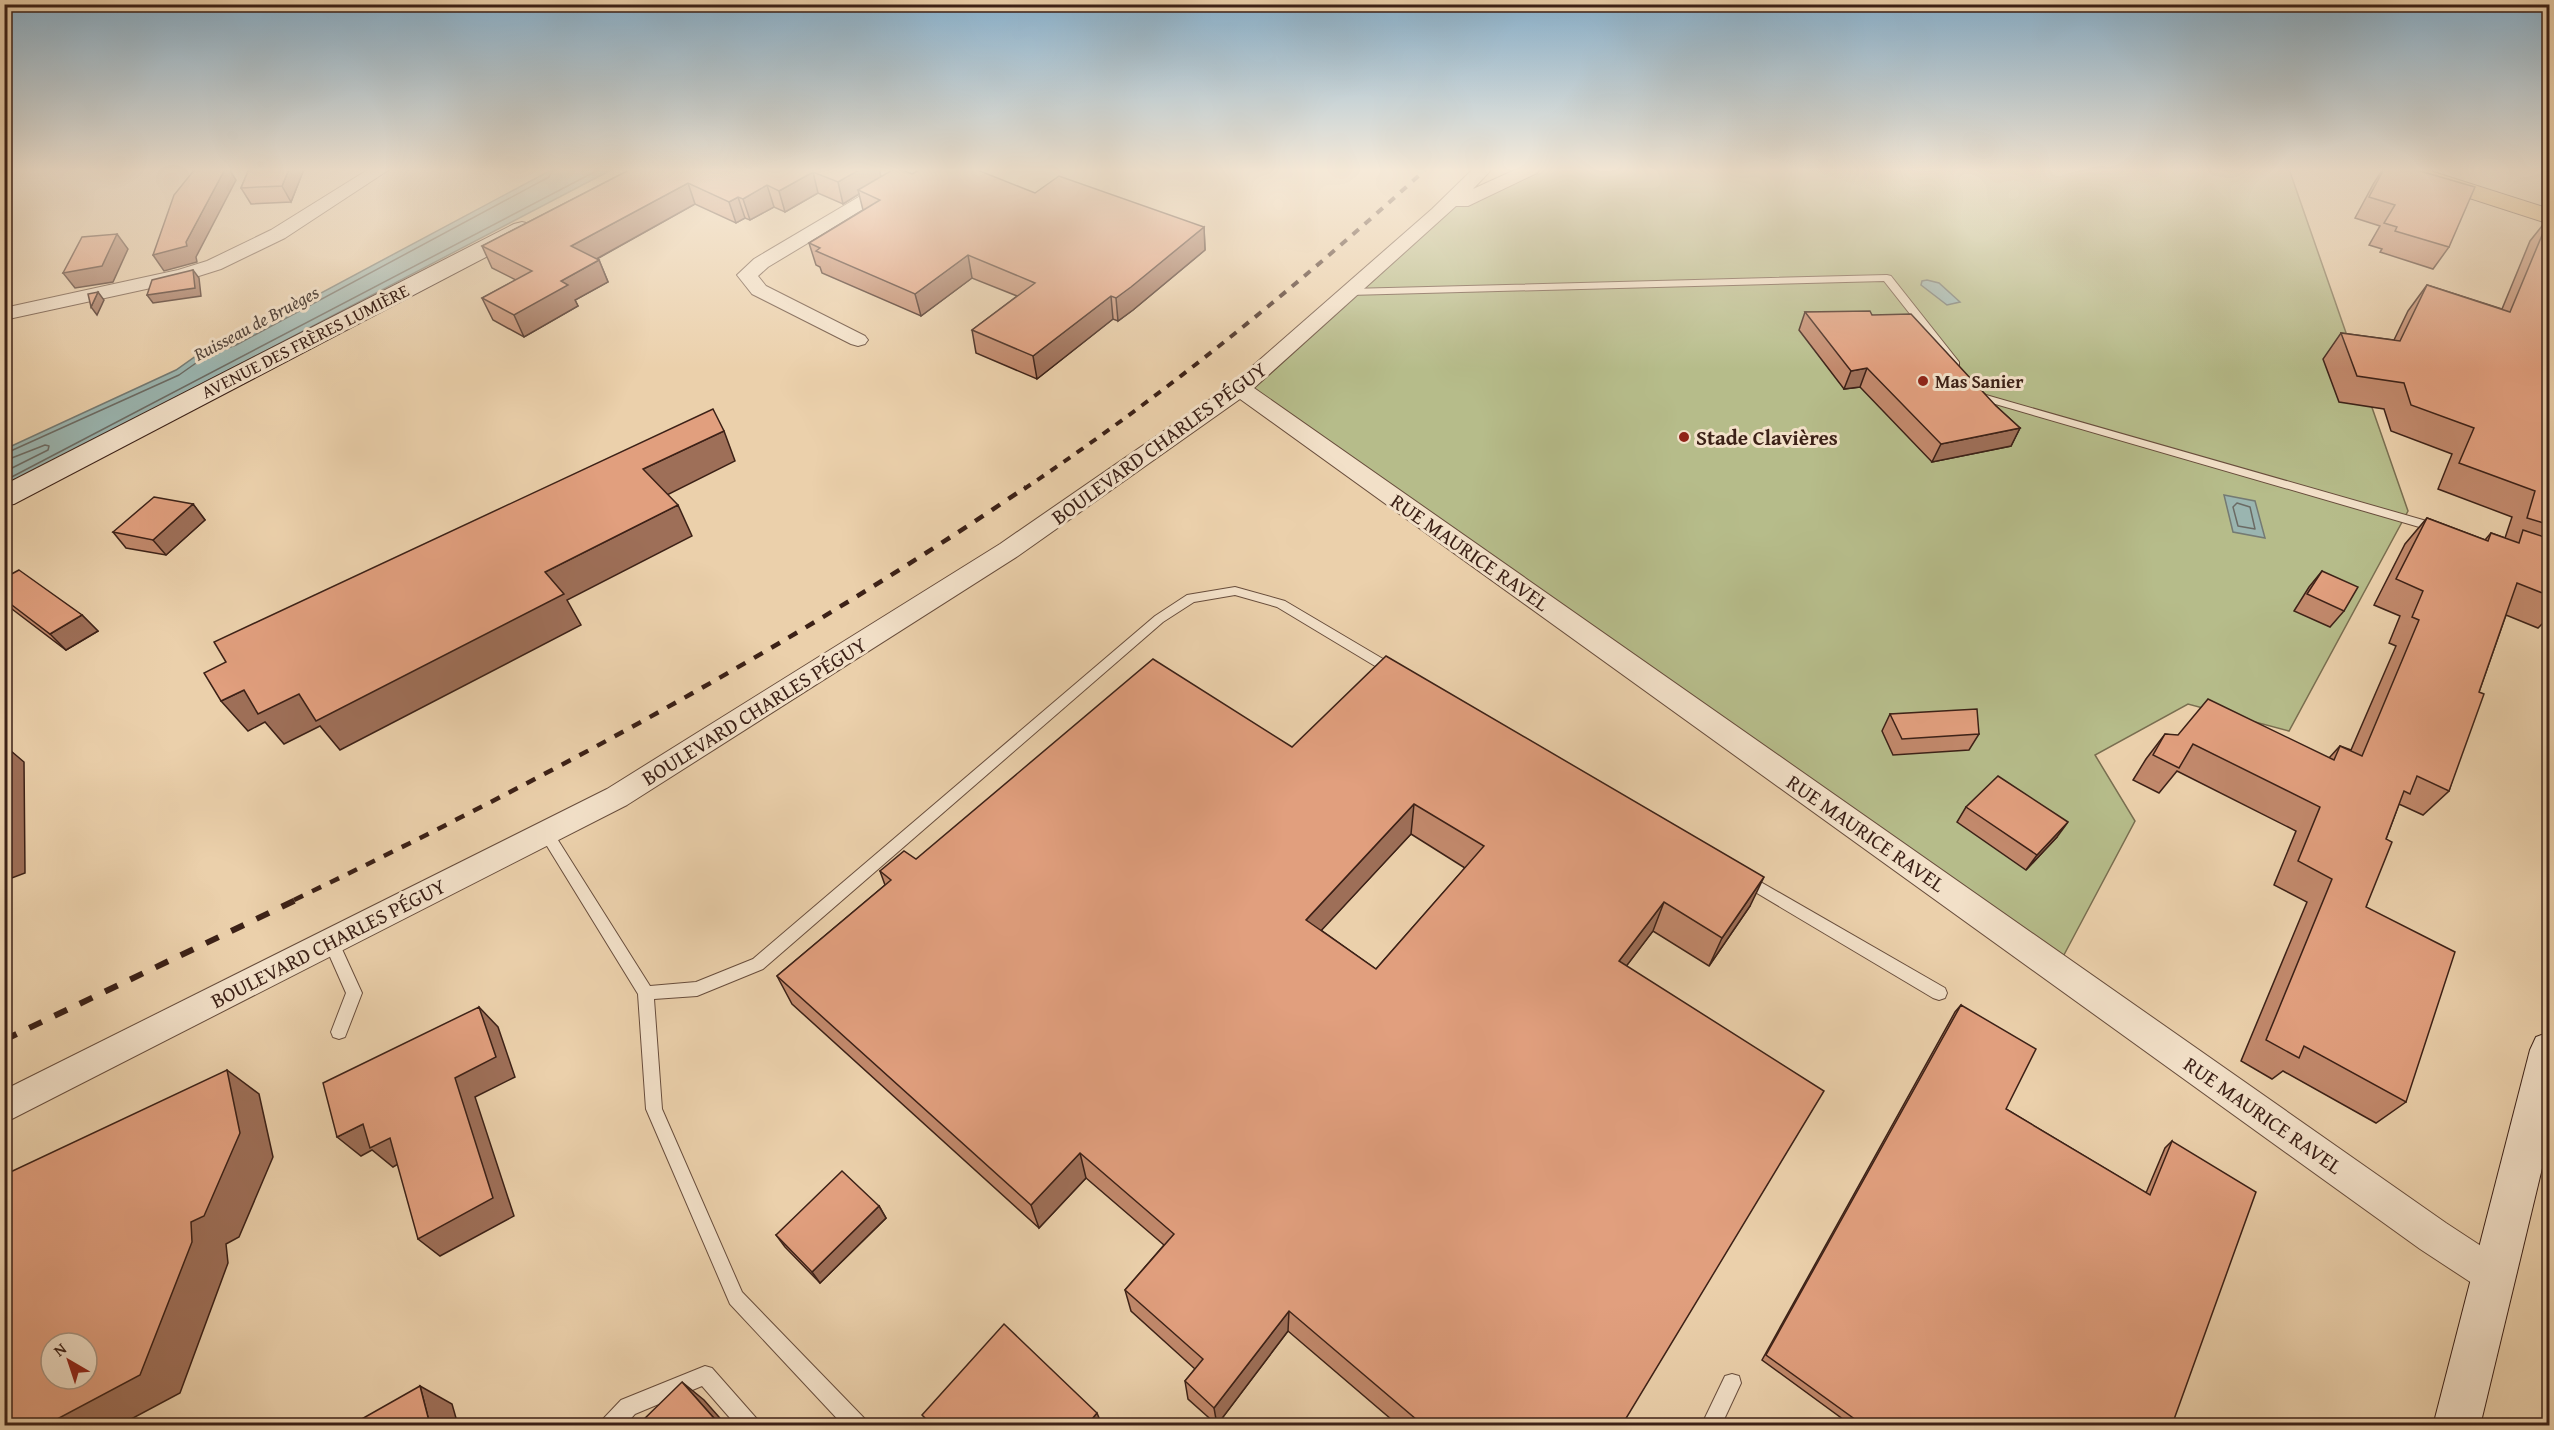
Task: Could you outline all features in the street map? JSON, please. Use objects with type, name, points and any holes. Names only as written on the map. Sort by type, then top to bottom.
[{"type":"street","points":[[4,314],[172,277],[214,265],[274,236]]},
{"type":"street","name":"AVENUE DES FRÈRES LUMIÈRE","points":[[4,498],[508,236]]},
{"type":"street","points":[[807,236],[761,263],[747,275],[759,290],[858,339]]},
{"type":"street","name":"BOULEVARD CHARLES PÉGUY","points":[[4,1107],[617,797],[1009,550],[1240,389],[1413,236]]},
{"type":"street","name":"RUE MAURICE RAVEL","points":[[1240,389],[2494,1276]]},
{"type":"street","points":[[2456,1425],[2550,1050]]},
{"type":"lane","points":[[1349,292],[1887,278],[1982,397],[2448,531]]},
{"type":"lane","points":[[646,993],[697,989],[758,964],[1160,619],[1191,598],[1235,591],[1281,604],[1403,676]]},
{"type":"lane","points":[[546,833],[646,993],[654,1109],[736,1298],[858,1425]]},
{"type":"lane","points":[[1729,869],[1940,993]]},
{"type":"lane","points":[[331,941],[354,993],[339,1032]]},
{"type":"lane","points":[[610,1425],[628,1407],[705,1376],[750,1425]]},
{"type":"lane","points":[[1710,1425],[1732,1383]]},
{"type":"green space","points":[[1413,236],[2312,236],[2408,511],[2289,731],[2188,704],[2095,755],[2135,821],[2057,968],[1240,389]]},
{"type":"water","points":[[428,236],[485,236],[5,487],[5,449],[176,370],[203,351],[233,340]]},
{"type":"water","points":[[1922,281],[1939,283],[1960,302],[1947,305],[1921,285]]},
{"type":"water","points":[[2224,495],[2255,501],[2265,538],[2233,532]]},
{"type":"building","points":[[116,236],[102,266],[63,273],[82,237]]},
{"type":"building","points":[[160,236],[189,236],[186,242],[187,246],[153,255]]},
{"type":"building","points":[[502,236],[590,236],[571,246],[599,260],[561,281],[568,285],[514,315],[482,298],[532,271],[482,246]]},
{"type":"building","points":[[821,236],[1193,236],[1131,287],[1116,298],[1111,296],[1033,356],[972,330],[1035,283],[968,255],[915,294],[816,251],[820,248],[809,243]]},
{"type":"building","points":[[2411,236],[2454,236],[2449,247]]},
{"type":"building","points":[[2542,236],[2550,236],[2550,525],[2527,518],[2535,491],[2459,463],[2474,428],[2411,405],[2404,383],[2357,376],[2341,333],[2400,341],[2427,285],[2510,312]]},
{"type":"building","points":[[193,270],[195,288],[147,295],[152,280]]},
{"type":"building","points":[[98,292],[91,307],[88,294]]},
{"type":"building","points":[[1870,311],[1872,315],[1911,314],[1996,406],[2020,428],[1941,444],[1867,368],[1851,371],[1805,312]]},
{"type":"building","points":[[713,409],[724,431],[643,469],[678,505],[545,572],[564,594],[316,721],[299,694],[258,714],[244,690],[221,701],[204,673],[226,662],[214,642]]},
{"type":"building","points":[[154,497],[193,504],[153,540],[113,532]]},
{"type":"building","points":[[2427,518],[2488,541],[2491,533],[2519,543],[2523,530],[2550,539],[2550,596],[2517,583],[2479,692],[2484,694],[2449,791],[2417,776],[2410,794],[2404,791],[2386,839],[2392,842],[2366,907],[2455,952],[2406,1102],[2304,1046],[2299,1058],[2266,1040],[2332,879],[2298,861],[2320,807],[2193,744],[2179,768],[2153,755],[2165,734],[2178,735],[2208,699],[2334,760],[2340,746],[2362,756],[2419,620],[2412,617],[2423,591],[2396,579]]},
{"type":"building","points":[[19,570],[82,615],[50,634],[4,599],[4,578]]},
{"type":"building","points":[[2322,571],[2358,587],[2344,611],[2307,594]]},
{"type":"building","points":[[1386,656],[1764,877],[1722,938],[1664,902],[1619,961],[1824,1091],[1622,1425],[1423,1425],[1289,1311],[1214,1408],[1185,1381],[1203,1359],[1125,1290],[1174,1234],[1080,1153],[1031,1205],[777,976],[891,880],[880,871],[904,851],[916,859],[1153,659],[1292,747]],"holes":[[[1414,804],[1484,846],[1376,969],[1306,920]]]},
{"type":"building","points":[[1977,709],[1979,734],[1902,739],[1890,714]]},
{"type":"building","points":[[1998,776],[2068,822],[2037,855],[1966,807]]},
{"type":"building","points":[[1961,1005],[2036,1049],[2006,1109],[2150,1195],[2172,1141],[2256,1192],[2172,1425],[1863,1425],[1766,1355]]},
{"type":"building","points":[[479,1007],[496,1057],[455,1078],[493,1198],[418,1239],[390,1138],[370,1148],[363,1124],[337,1137],[323,1083]]},
{"type":"building","points":[[227,1070],[240,1133],[204,1216],[191,1222],[192,1242],[140,1375],[46,1425],[4,1425],[4,1175]]},
{"type":"building","points":[[842,1171],[879,1206],[812,1272],[776,1235]]},
{"type":"building","points":[[1004,1324],[1097,1413],[1087,1425],[932,1425],[922,1415]]},
{"type":"building","points":[[682,1382],[720,1425],[638,1425]]},
{"type":"building","points":[[420,1386],[430,1425],[351,1425]]},
{"type":"railway","points":[[1024,489],[1181,376],[1281,296],[1351,236]]},
{"type":"railway","points":[[294,900],[483,806],[668,707],[849,601],[1026,487]]},
{"type":"railway","points":[[4,1040],[298,899]]},
{"type":"place","name":"Mas Sanier","points":[[1923,381]]},
{"type":"place","name":"Stade Clavières","points":[[1684,437]]},
{"type":"water label","name":"Ruisseau de Bruèges","points":[[256,323]]}]
